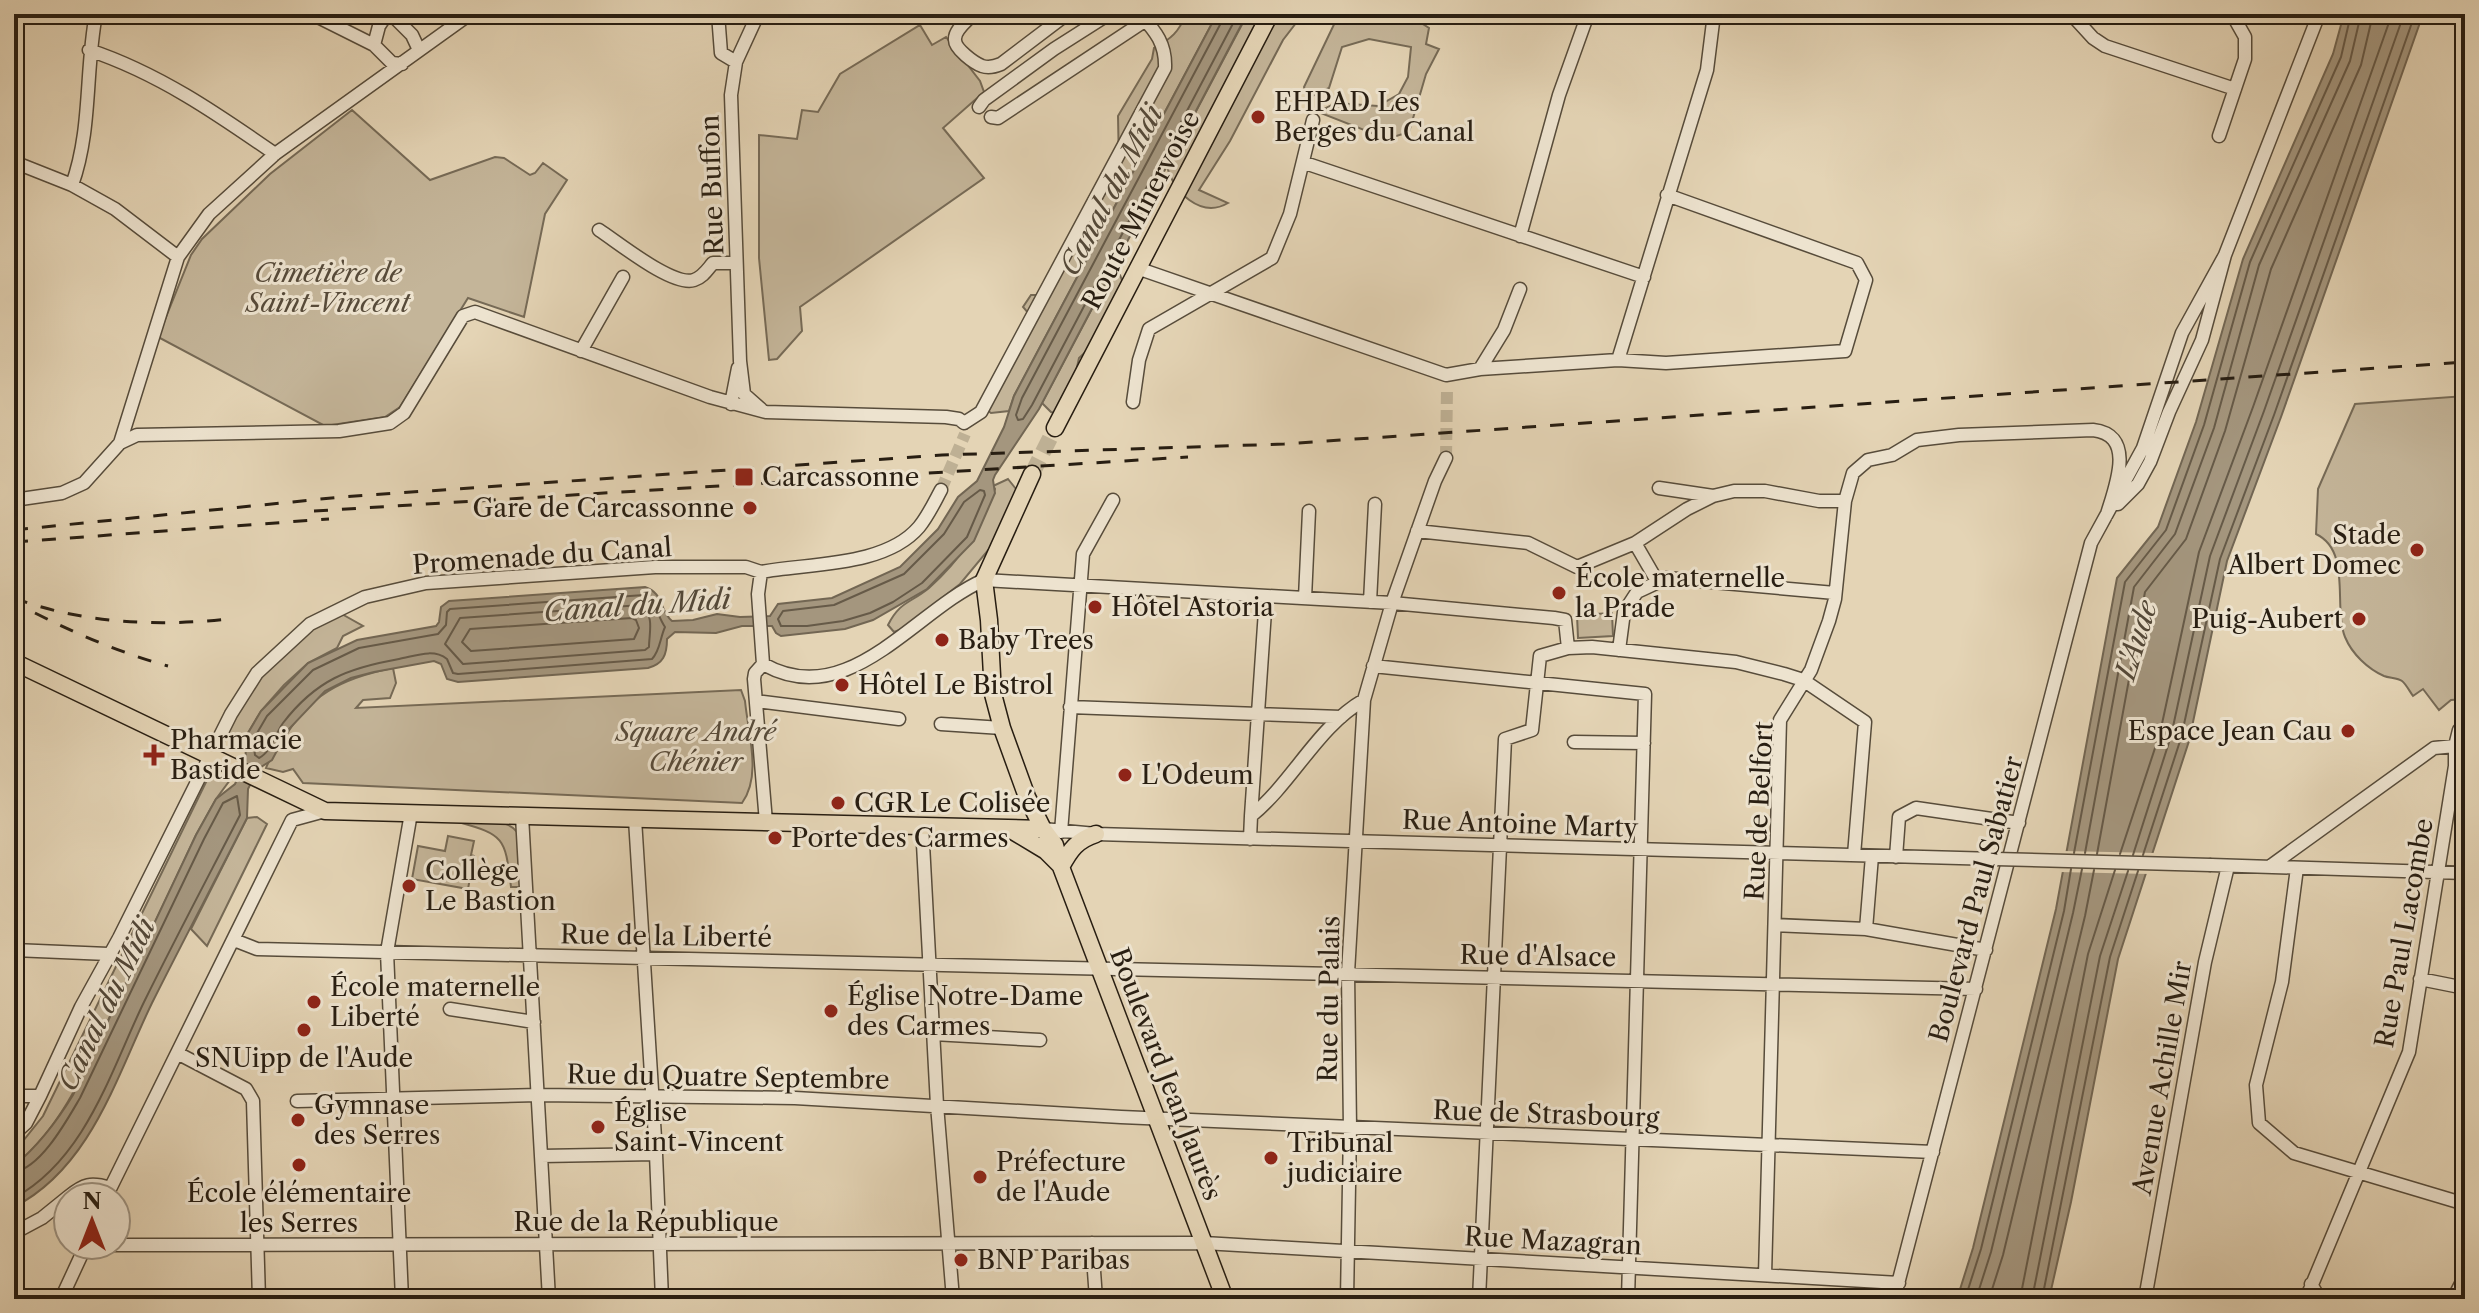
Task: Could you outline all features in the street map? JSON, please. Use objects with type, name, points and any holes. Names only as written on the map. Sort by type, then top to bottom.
[{"type":"main road","name":"Route Minervoise","points":[[1055,428],[1270,14]]},
{"type":"main road","points":[[14,662],[325,811],[1043,829],[1027,797],[993,694],[984,580],[1032,474]]},
{"type":"main road","points":[[1006,827],[1020,813],[1027,797]]},
{"type":"main road","name":"Boulevard Jean Jaurès","points":[[1006,827],[1046,851],[1061,867]]},
{"type":"main road","name":"Boulevard Jean Jaurès","points":[[1043,829],[1055,845],[1225,1299]]},
{"type":"main road","points":[[1061,867],[1070,850],[1082,838],[1096,834]]},
{"type":"street","points":[[72,185],[82,157],[88,105],[89,50],[96,14]]},
{"type":"street","points":[[312,14],[374,45],[392,63],[402,64]]},
{"type":"street","points":[[374,45],[379,26],[389,14],[412,35],[419,50]]},
{"type":"street","points":[[120,443],[178,257],[209,214],[275,154],[470,14]]},
{"type":"street","points":[[718,14],[721,53],[736,62]]},
{"type":"street","name":"Rue Buffon","points":[[758,14],[736,62],[731,95],[740,361],[744,394],[766,412]]},
{"type":"street","points":[[973,14],[957,31],[954,39],[956,46],[979,66],[991,68],[1001,64],[1067,14]]},
{"type":"street","points":[[1075,14],[1085,14]]},
{"type":"street","points":[[979,107],[984,100],[1054,49],[1109,14]]},
{"type":"street","points":[[1520,236],[1559,95],[1588,14]]},
{"type":"street","points":[[1618,360],[1707,70],[1714,14]]},
{"type":"street","points":[[2071,14],[2105,46],[2235,89]]},
{"type":"street","points":[[2219,136],[2245,59],[2245,37],[2232,14]]},
{"type":"street","name":"Boulevard Paul Sabatier","points":[[2107,514],[2138,484],[2202,340],[2225,255],[2319,14]]},
{"type":"street","points":[[14,500],[62,493],[84,483],[120,443],[137,435],[339,431],[390,423],[404,413],[468,312],[731,404],[766,412],[946,417],[959,419],[965,428],[981,412],[1165,68],[1160,36],[1143,17],[998,118],[991,117]]},
{"type":"street","points":[[89,50],[155,78],[203,104],[275,154]]},
{"type":"street","points":[[1133,402],[1139,360],[1149,329],[1272,258],[1290,214],[1305,163],[1313,120]]},
{"type":"street","points":[[14,162],[72,185],[115,209],[178,257]]},
{"type":"street","points":[[1305,163],[1644,277]]},
{"type":"street","points":[[1137,268],[1446,375],[1480,369],[1618,360],[1666,363],[1845,351],[1866,280],[1857,263],[1667,195]]},
{"type":"street","points":[[599,230],[671,277],[691,281],[703,275],[713,263],[736,263]]},
{"type":"street","name":"Boulevard Paul Sabatier","points":[[1894,1299],[2091,543],[2143,448],[2182,333],[2225,255]]},
{"type":"street","points":[[581,351],[623,277]]},
{"type":"street","points":[[1480,369],[1504,330],[1520,289]]},
{"type":"street","name":"Rue Buffon","points":[[731,404],[740,361]]},
{"type":"street","points":[[1446,375],[1447,390]]},
{"type":"street","name":"Rue de Belfort","points":[[1765,1275],[1780,720],[1811,670],[1829,621],[1845,501],[1853,473],[1868,460],[1892,455],[1917,440],[1959,435],[2106,432],[2115,438],[2119,449],[2119,469],[2107,514]]},
{"type":"street","name":"Rue du Palais","points":[[1347,1299],[1350,1128],[1348,973],[1364,700],[1392,603],[1446,458]]},
{"type":"street","points":[[1659,488],[1713,496]]},
{"type":"street","name":"Promenade du Canal","points":[[14,1134],[26,1123],[40,1096],[168,837],[213,759],[231,714],[257,673],[310,624],[365,597],[426,583],[655,567],[746,567],[761,572],[849,560],[893,547],[918,529],[941,490]]},
{"type":"street","points":[[1417,531],[1528,543],[1577,567],[1635,543],[1713,496],[1734,491],[1765,491],[1819,501],[1845,501]]},
{"type":"street","points":[[1061,832],[1083,554],[1113,500]]},
{"type":"street","points":[[1370,602],[1375,504]]},
{"type":"street","points":[[1305,598],[1309,511]]},
{"type":"street","points":[[1635,543],[1657,581]]},
{"type":"street","points":[[761,572],[758,594],[763,664],[755,673],[766,822]]},
{"type":"street","points":[[1619,650],[1624,612],[1637,592],[1667,578],[1835,593]]},
{"type":"street","points":[[763,664],[785,675],[819,676],[838,671],[888,649],[959,591],[984,580],[1392,603],[1565,620],[1568,648]]},
{"type":"street","points":[[1250,839],[1266,596]]},
{"type":"street","points":[[1479,1299],[1505,739],[1532,730],[1540,656],[1568,648],[1592,647],[1736,662],[1803,680],[1865,722],[1854,855]]},
{"type":"street","points":[[1373,666],[1645,694],[1628,1299]]},
{"type":"street","points":[[1251,816],[1271,800],[1341,717],[1364,700]]},
{"type":"street","points":[[756,701],[899,719]]},
{"type":"street","points":[[1070,707],[1341,717]]},
{"type":"street","points":[[941,724],[1002,728]]},
{"type":"street","points":[[2269,867],[2434,748],[2455,746],[2459,730],[2465,726]]},
{"type":"street","points":[[1574,742],[1644,743]]},
{"type":"street","name":"Rue Paul Lacombe","points":[[2306,1299],[2409,1052],[2455,766],[2455,746]]},
{"type":"street","points":[[114,1181],[292,820],[281,790]]},
{"type":"street","points":[[1896,857],[1899,817],[1916,808],[2019,823]]},
{"type":"street","points":[[292,820],[325,811]]},
{"type":"street","points":[[402,1299],[387,952],[411,813]]},
{"type":"street","points":[[522,816],[549,1299]]},
{"type":"street","points":[[635,819],[662,1299]]},
{"type":"street","points":[[922,825],[937,1105],[953,1299]]},
{"type":"street","name":"Rue Antoine Marty","points":[[1043,829],[1096,834],[1250,839],[2465,873]]},
{"type":"street","points":[[1866,929],[1872,856]]},
{"type":"street","name":"Avenue Achille Mir","points":[[2145,1299],[2205,962],[2228,866]]},
{"type":"street","points":[[2297,868],[2282,982],[2256,1085],[2259,1123],[2294,1153],[2465,1204]]},
{"type":"street","points":[[1775,925],[1866,929],[1986,950]]},
{"type":"street","name":"Rue de la Liberté","points":[[234,940],[257,949],[1099,967]]},
{"type":"street","points":[[14,950],[108,954]]},
{"type":"street","name":"Rue d'Alsace","points":[[1099,967],[1976,989]]},
{"type":"street","points":[[2420,979],[2465,988]]},
{"type":"street","points":[[450,1009],[534,1022]]},
{"type":"street","points":[[933,1034],[1040,1040]]},
{"type":"street","points":[[179,1054],[246,1089],[253,1101],[259,1299]]},
{"type":"street","name":"Rue du Quatre Septembre","points":[[297,1101],[538,1095],[795,1098],[1157,1117]]},
{"type":"street","points":[[14,1096],[40,1096]]},
{"type":"street","name":"Rue de Strasbourg","points":[[1157,1117],[1933,1152]]},
{"type":"street","points":[[541,1156],[656,1154]]},
{"type":"street","points":[[14,1233],[52,1210]]},
{"type":"street","points":[[1092,1243],[1096,1299]]},
{"type":"street","name":"Rue de la République","points":[[132,1245],[1204,1243]]},
{"type":"street","name":"Rue Mazagran","points":[[1204,1243],[1899,1283]]},
{"type":"street","points":[[61,1299],[79,1261]]},
{"type":"street","points":[[2453,1299],[2465,1276]]},
{"type":"street","points":[[2311,1284],[2320,1299]]},
{"type":"green space","points":[[1186,14],[1217,14],[1014,396],[1009,411],[991,413],[987,410],[1035,321],[1023,307],[1031,295],[1042,295],[1054,286],[1119,167],[1118,116],[1152,59],[1154,48],[1174,34]]},
{"type":"green space","points":[[1303,14],[1283,40],[1230,141],[1199,190],[1228,203],[1208,208],[1198,205],[1175,185],[1167,166],[1247,15]]},
{"type":"green space","points":[[1339,14],[1407,14],[1429,28],[1426,44],[1439,49],[1426,74],[1409,132],[1387,139],[1318,112],[1336,103],[1378,106],[1399,94],[1408,77],[1411,47],[1369,39],[1342,47],[1329,88],[1308,98],[1304,87]]},
{"type":"green space","points":[[920,25],[932,45],[946,37],[980,81],[984,92],[943,128],[984,178],[800,307],[802,331],[777,359],[769,360],[759,258],[759,135],[797,139],[802,110],[818,112],[840,74]]},
{"type":"green space","name":"Cimetière de Saint-Vincent","points":[[352,110],[430,180],[495,157],[504,158],[530,175],[543,163],[567,180],[545,214],[524,317],[468,298],[400,407],[385,417],[325,426],[158,337],[191,255],[202,239],[270,174]]},
{"type":"green space","points":[[1112,271],[1120,275],[1123,283],[1092,346],[1079,358],[1073,385],[1058,414],[1051,412],[1042,403]]},
{"type":"green space","points":[[2465,396],[2465,699],[2451,700],[2439,710],[2423,689],[2413,696],[2402,681],[2384,676],[2366,665],[2348,643],[2342,625],[2338,566],[2327,542],[2316,534],[2318,489],[2355,404]]},
{"type":"green space","points":[[1008,479],[1020,494],[990,548],[960,584],[894,632],[888,625],[892,617],[951,566],[969,543],[983,517],[995,489],[993,486]]},
{"type":"green space","points":[[340,613],[363,626],[343,636],[337,648],[308,663],[284,685],[261,711],[245,738],[236,740],[227,733],[257,673],[318,623]]},
{"type":"green space","points":[[1612,613],[1613,636],[1578,638],[1577,615]]},
{"type":"green space","name":"Square André Chénier","points":[[393,668],[396,683],[390,698],[363,700],[356,708],[741,690],[753,767],[748,792],[742,803],[303,783],[293,769],[283,772],[266,768],[292,726],[315,701],[342,683]]},
{"type":"green space","points":[[214,775],[230,780],[196,835],[86,1068],[48,1131],[14,1166],[14,1147],[23,1141],[43,1116],[208,778]]},
{"type":"green space","points":[[257,817],[267,824],[207,946],[191,929],[247,818]]},
{"type":"green space","points":[[458,822],[498,822],[517,832],[520,887],[511,887],[507,858],[500,841],[486,831]]},
{"type":"green space","points":[[448,836],[474,841],[468,889],[412,879],[418,846],[445,851]]},
{"type":"water","name":"Canal du Midi","points":[[1217,14],[1247,14],[1039,409],[995,475],[995,493],[974,541],[927,589],[873,620],[845,629],[781,636],[772,626],[742,626],[716,633],[675,632],[667,639],[663,658],[648,668],[458,682],[447,679],[441,664],[434,661],[351,678],[325,691],[288,730],[272,760],[258,769],[248,789],[247,818],[152,1003],[99,1117],[63,1169],[41,1190],[14,1207],[14,1166],[46,1133],[73,1095],[196,835],[216,799],[235,784],[246,760],[245,738],[261,711],[308,663],[357,640],[436,626],[441,607],[449,601],[645,587],[655,593],[672,621],[717,614],[770,616],[778,604],[832,598],[900,567],[938,529],[958,497],[977,481],[1004,427],[1014,396]]},
{"type":"water","name":"L'Aude","points":[[2344,14],[2423,14],[2227,561],[2189,741],[2118,959],[2049,1299],[1957,1299],[1973,1248],[2056,909],[2117,578],[2158,527],[2196,422],[2243,259],[2333,54]]},
{"type":"pier","points":[[2063,851],[2156,853],[2150,874],[2059,872]]},
{"type":"tunnel","points":[[1446,458],[1447,390]]},
{"type":"tunnel","points":[[1032,474],[1055,428]]},
{"type":"tunnel","points":[[941,490],[965,434]]},
{"type":"railway","points":[[14,530],[341,497],[942,455],[1284,444],[2465,362]]},
{"type":"railway","points":[[314,511],[1188,457]]},
{"type":"railway","points":[[14,542],[329,519]]},
{"type":"railway","points":[[14,598],[65,613],[119,621],[173,623],[227,619]]},
{"type":"railway","points":[[35,613],[100,643],[168,666]]},
{"type":"place","name":"EHPAD Les Berges du Canal","points":[[1258,117]]},
{"type":"place","name":"Carcassonne","points":[[744,477]]},
{"type":"place","name":"Gare de Carcassonne","points":[[750,508]]},
{"type":"place","name":"Stade Albert Domec","points":[[2417,550]]},
{"type":"place","name":"École maternelle la Prade","points":[[1559,593]]},
{"type":"place","name":"Hôtel Astoria","points":[[1095,607]]},
{"type":"place","name":"Puig-Aubert","points":[[2359,619]]},
{"type":"place","name":"Baby Trees","points":[[942,640]]},
{"type":"place","name":"Hôtel Le Bistrol","points":[[842,685]]},
{"type":"place","name":"Espace Jean Cau","points":[[2348,731]]},
{"type":"place","name":"Pharmacie Bastide","points":[[154,755]]},
{"type":"place","name":"L'Odeum","points":[[1125,775]]},
{"type":"place","name":"CGR Le Colisée","points":[[838,803]]},
{"type":"place","name":"Porte des Carmes","points":[[775,838]]},
{"type":"place","name":"Collège Le Bastion","points":[[409,886]]},
{"type":"place","name":"École maternelle Liberté","points":[[314,1002]]},
{"type":"place","name":"Église Notre-Dame des Carmes","points":[[831,1011]]},
{"type":"place","name":"SNUipp de l'Aude","points":[[304,1030]]},
{"type":"place","name":"Gymnase des Serres","points":[[298,1120]]},
{"type":"place","name":"Église Saint-Vincent","points":[[598,1127]]},
{"type":"place","name":"Tribunal judiciaire","points":[[1271,1158]]},
{"type":"place","name":"École élémentaire les Serres","points":[[299,1165]]},
{"type":"place","name":"Préfecture de l'Aude","points":[[980,1177]]},
{"type":"place","name":"BNP Paribas","points":[[961,1260]]}]
